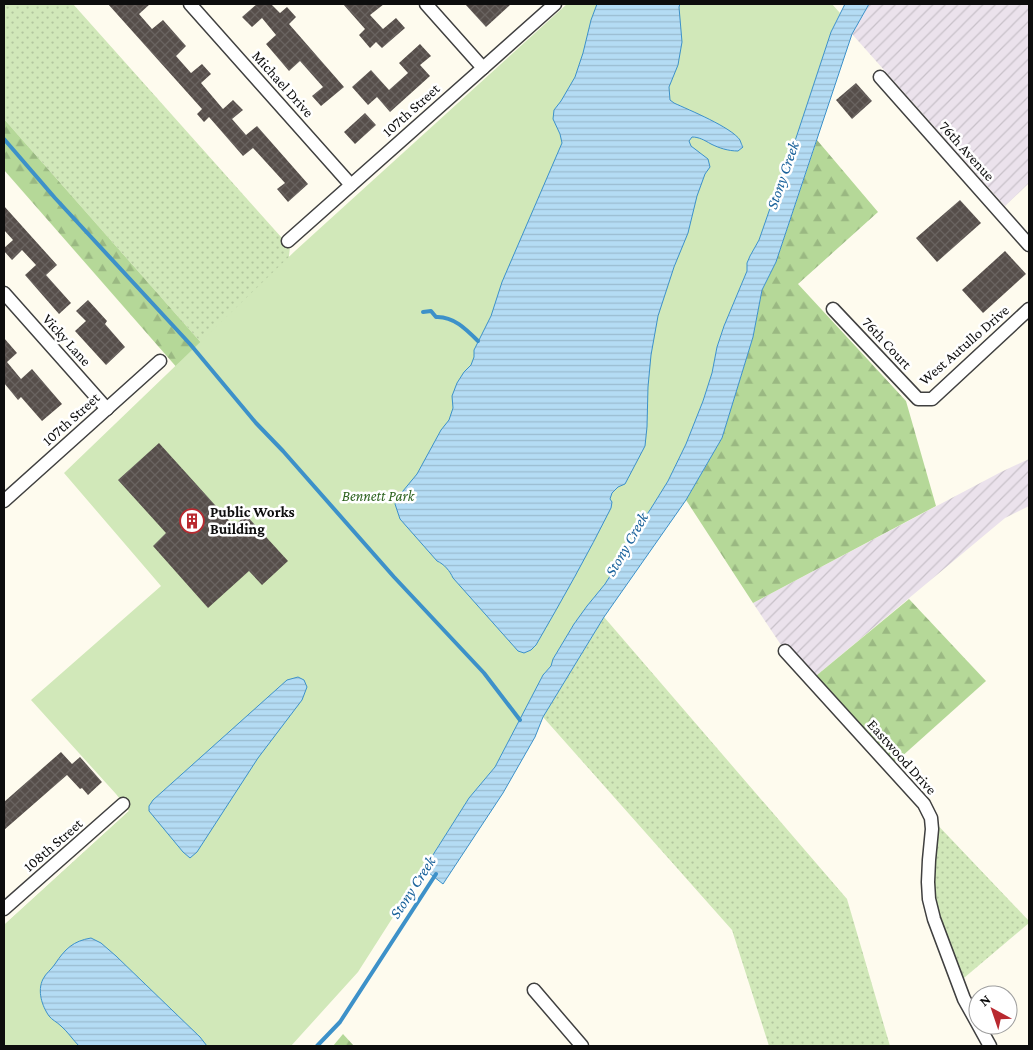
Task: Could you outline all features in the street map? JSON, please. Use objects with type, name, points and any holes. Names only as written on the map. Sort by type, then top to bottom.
[{"type":"street","name":"Michael Drive","points":[[190,4],[351,185]]},
{"type":"street","points":[[426,4],[483,68]]},
{"type":"street","name":"107th Street","points":[[288,241],[555,4]]},
{"type":"street","name":"76th Avenue","points":[[880,78],[1029,245]]},
{"type":"street","name":"Vicky Lane","points":[[4,293],[106,409]]},
{"type":"street","name":"76th Court","points":[[833,309],[918,399]]},
{"type":"street","name":"West Autullo Drive","points":[[918,399],[932,399],[1029,309]]},
{"type":"street","name":"107th Street","points":[[4,501],[160,361]]},
{"type":"street","name":"Eastwood Drive","points":[[785,651],[924,804],[931,818],[932,829],[928,882],[929,899],[934,919],[964,999],[990,1046]]},
{"type":"street","name":"108th Street","points":[[4,909],[123,804]]},
{"type":"street","points":[[534,990],[582,1046]]},
{"type":"shaded area","points":[[869,4],[1029,4],[1029,183],[1005,206],[852,34]]},
{"type":"shaded area","points":[[1029,459],[1029,506],[1005,518],[811,680],[785,651],[753,603],[1001,472]]},
{"type":"green space","points":[[4,4],[73,4],[290,247],[289,256],[293,265],[539,682],[508,742],[4,1046],[4,925],[129,811],[338,498],[4,119]]},
{"type":"green space","name":"Bennett Park","points":[[567,4],[832,4],[840,13],[831,32],[793,147],[759,240],[747,263],[747,271],[724,326],[703,401],[686,444],[668,481],[638,527],[631,543],[605,584],[574,624],[553,659],[551,666],[543,675],[495,767],[469,798],[358,972],[291,1046],[4,1046],[4,925],[129,811],[116,794],[31,700],[161,586],[64,473],[295,251]]},
{"type":"green space","points":[[4,119],[338,498],[179,370],[4,170]]},
{"type":"green space","points":[[817,140],[878,212],[798,284],[906,401],[936,506],[753,603],[686,500],[722,438],[753,337],[762,290],[776,262]]},
{"type":"green space","points":[[909,599],[986,681],[890,767],[811,680]]},
{"type":"green space","points":[[604,617],[847,899],[890,1046],[769,1046],[732,930],[543,717]]},
{"type":"green space","points":[[931,818],[1029,921],[1029,923],[958,983],[934,919]]},
{"type":"green space","points":[[343,1034],[354,1046],[333,1046]]},
{"type":"water","points":[[597,4],[680,4],[682,42],[678,65],[669,87],[670,100],[728,130],[740,140],[743,147],[738,151],[717,147],[697,138],[692,137],[689,141],[691,146],[708,159],[710,167],[705,174],[697,196],[688,233],[674,267],[658,316],[651,355],[645,446],[625,484],[618,487],[612,493],[610,499],[612,502],[611,508],[575,577],[536,645],[524,653],[518,651],[446,568],[437,561],[400,519],[395,504],[398,497],[417,474],[441,430],[449,420],[453,408],[452,396],[457,383],[471,365],[474,350],[491,316],[502,282],[562,143],[553,119],[554,110],[575,77]]},
{"type":"water","points":[[845,4],[869,4],[852,34],[776,262],[762,290],[753,337],[722,438],[686,500],[604,617],[543,717],[535,737],[503,793],[443,884],[424,869],[469,798],[495,767],[543,675],[551,666],[553,659],[574,624],[605,584],[631,543],[638,527],[668,481],[686,444],[703,401],[724,326],[747,271],[747,263],[759,240],[793,147],[831,32]]},
{"type":"water","points":[[298,677],[304,680],[307,687],[302,700],[258,758],[197,852],[190,858],[149,811],[149,806],[153,800],[287,680]]},
{"type":"water","points":[[91,938],[101,943],[116,956],[207,1046],[79,1046],[64,1028],[49,1016],[42,1003],[40,988],[44,977],[66,950],[79,941]]},
{"type":"building","points":[[108,4],[150,4],[139,14],[152,29],[163,20],[186,46],[176,56],[191,73],[202,64],[211,74],[201,83],[223,109],[233,100],[243,110],[232,119],[246,135],[257,126],[308,184],[288,202],[277,189],[285,183],[253,148],[243,156],[209,117],[204,122],[197,114],[202,109]]},
{"type":"building","points":[[257,4],[271,4],[280,13],[287,7],[296,17],[289,24],[344,87],[321,106],[312,96],[323,87],[300,61],[289,71],[266,44],[276,35],[262,18],[252,27],[242,17]]},
{"type":"building","points":[[343,4],[384,4],[370,15],[383,29],[396,18],[405,28],[382,48],[376,42],[370,48],[359,35],[365,29]]},
{"type":"building","points":[[465,4],[511,4],[486,27]]},
{"type":"building","points":[[420,44],[431,56],[420,65],[430,76],[390,112],[377,97],[368,105],[352,87],[371,70],[389,90],[408,73],[399,63]]},
{"type":"building","points":[[856,83],[872,101],[852,119],[836,100]]},
{"type":"building","points":[[365,113],[376,125],[355,144],[344,132]]},
{"type":"building","points":[[960,200],[981,223],[937,262],[916,238]]},
{"type":"building","points":[[4,206],[57,265],[46,275],[71,303],[59,314],[25,275],[36,265],[22,250],[12,260],[4,251],[4,248],[13,240],[4,230]]},
{"type":"building","points":[[1005,251],[1026,274],[983,313],[962,290]]},
{"type":"building","points":[[88,300],[107,321],[105,324],[125,347],[106,365],[75,331],[86,321],[76,311]]},
{"type":"building","points":[[4,338],[17,353],[7,362],[21,379],[32,369],[62,404],[42,421],[21,397],[18,400],[4,383]]},
{"type":"building","name":"Public Works Building","points":[[159,443],[234,526],[246,515],[288,561],[262,585],[249,571],[208,608],[153,546],[166,533],[118,480]]},
{"type":"building","points":[[61,752],[72,764],[80,757],[102,782],[88,795],[67,775],[4,830],[4,802]]},
{"type":"waterway","points":[[4,139],[55,198],[190,344],[256,423],[394,577],[484,673],[520,720]]},
{"type":"waterway","points":[[423,312],[431,311],[436,317],[454,321],[478,341]]},
{"type":"waterway","name":"Stony Creek","points":[[317,1046],[340,1022],[436,874]]},
{"type":"place","name":"Public Works Building","points":[[192,521]]}]
